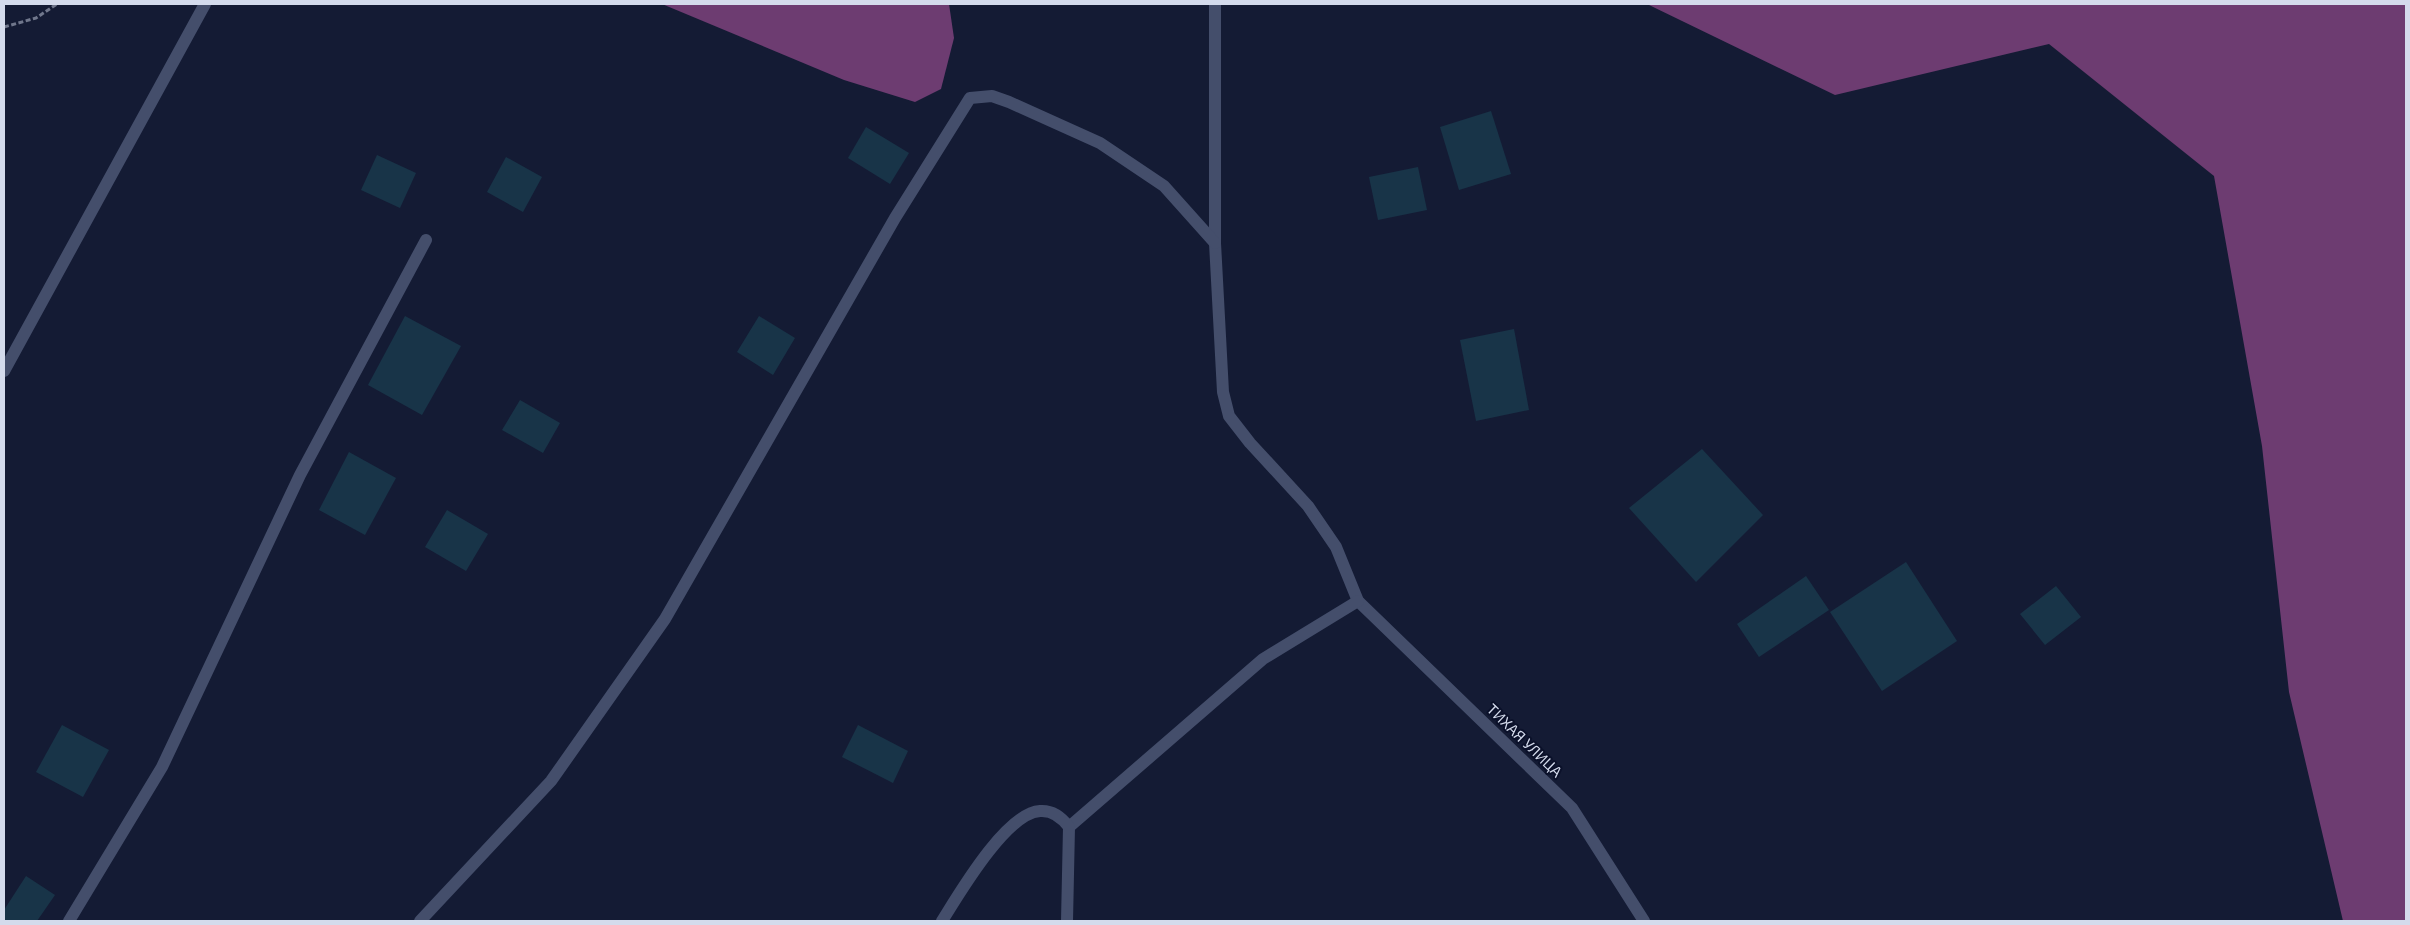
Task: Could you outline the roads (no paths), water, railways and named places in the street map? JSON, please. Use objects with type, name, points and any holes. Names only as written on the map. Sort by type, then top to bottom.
[{"type":"street","points":[[4,371],[205,4]]},
{"type":"street","points":[[1069,828],[1262,660],[1358,602],[1336,546],[1308,506],[1250,443],[1229,416],[1223,392],[1215,243],[1215,4]]},
{"type":"street","points":[[420,921],[551,781],[665,619],[895,218],[970,98],[992,96],[1100,143],[1164,186],[1215,243]]},
{"type":"street","points":[[69,921],[162,767],[300,474],[426,240]]},
{"type":"street","name":"ТИХАЯ УЛИЦА","points":[[1358,602],[1572,808],[1644,921]]},
{"type":"street","points":[[942,921],[976,867],[1016,824],[1028,814],[1041,810],[1053,813],[1063,819],[1069,828],[1067,921]]}]
